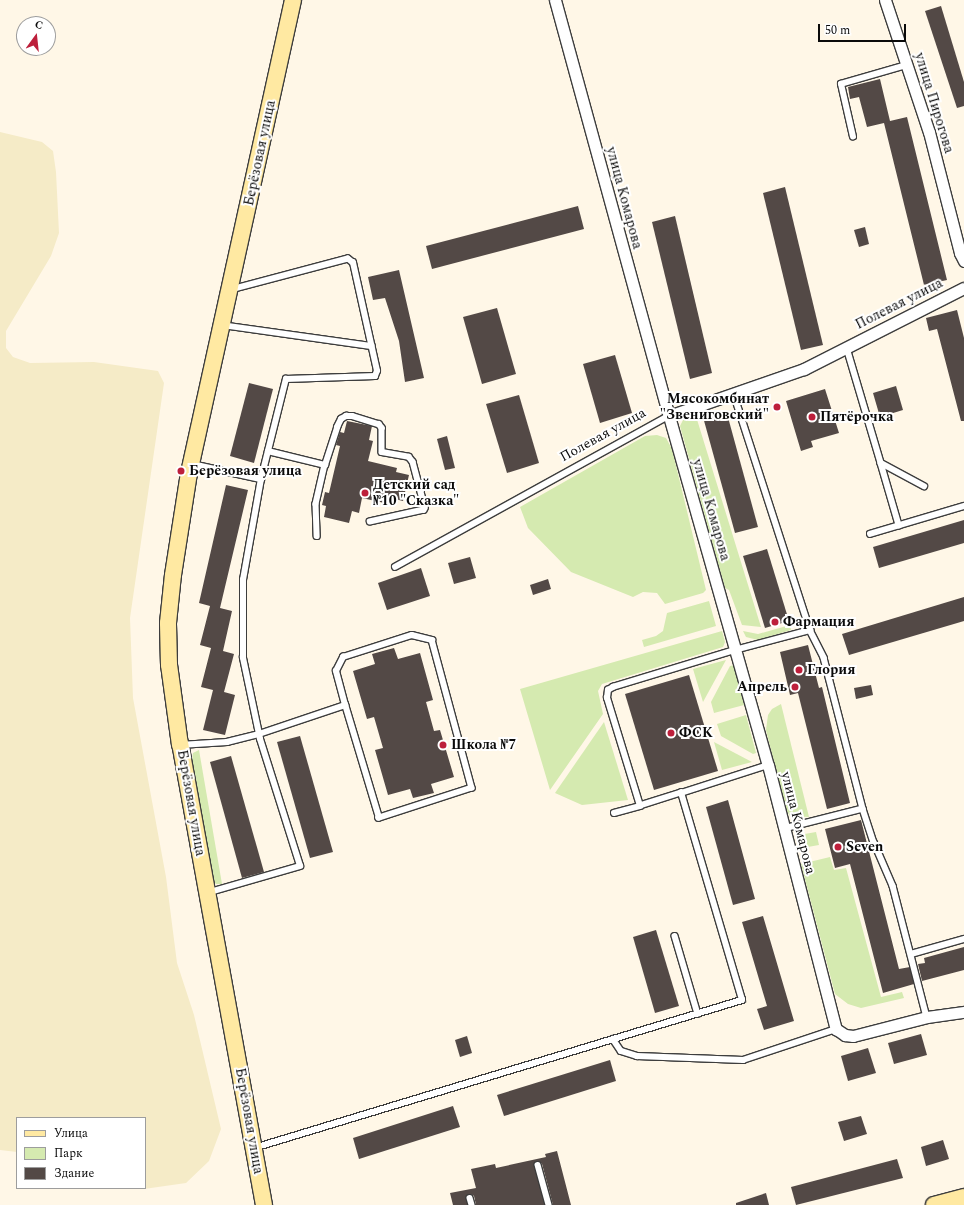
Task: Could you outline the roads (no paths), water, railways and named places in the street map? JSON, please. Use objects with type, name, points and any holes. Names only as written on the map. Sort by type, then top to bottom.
[{"type":"street","name":"Берёзовая улица","points":[[264,1205],[180,745],[169,665],[168,623],[173,575],[192,464],[293,0]]},
{"type":"street","name":"улица Комарова","points":[[555,0],[669,416],[768,765],[836,1029]]},
{"type":"street","name":"улица Пирогова","points":[[885,0],[929,132],[960,253],[964,261]]},
{"type":"street","name":"Полевая улица","points":[[669,416],[804,369],[964,288]]},
{"type":"street","points":[[836,1029],[845,1035],[853,1036],[927,1017],[964,1012]]},
{"type":"street","points":[[934,1205],[964,1197]]},
{"type":"lane","points":[[853,137],[841,84],[907,65]]},
{"type":"lane","points":[[207,893],[300,866],[259,734],[243,658],[243,580],[261,479],[286,379],[375,376],[377,371],[353,263],[348,260],[230,290]]},
{"type":"lane","points":[[222,324],[372,346]]},
{"type":"lane","points":[[847,348],[899,525]]},
{"type":"lane","points":[[734,394],[810,630],[824,658],[863,810],[874,842],[893,886],[927,1017]]},
{"type":"lane","points":[[317,536],[316,504],[325,465],[337,428],[341,419],[346,416],[352,416],[380,424],[382,428],[382,452],[409,457],[413,462],[425,507],[424,510],[370,522]]},
{"type":"lane","name":"Полевая улица","points":[[395,567],[669,416]]},
{"type":"lane","points":[[268,451],[325,465]]},
{"type":"lane","points":[[881,463],[924,486]]},
{"type":"lane","points":[[192,464],[261,479]]},
{"type":"lane","points":[[870,534],[964,506]]},
{"type":"lane","points":[[640,806],[607,698],[608,690],[612,687],[735,650],[810,630]]},
{"type":"lane","points":[[412,635],[432,640],[472,788],[379,818],[345,705],[336,671],[343,656],[412,635]]},
{"type":"lane","points":[[180,745],[227,742],[259,734],[345,705]]},
{"type":"lane","points":[[614,813],[768,765]]},
{"type":"lane","points":[[254,1149],[742,1000],[681,793]]},
{"type":"lane","points":[[784,829],[863,810]]},
{"type":"lane","points":[[675,936],[698,1014]]},
{"type":"lane","points":[[910,954],[964,939]]},
{"type":"lane","points":[[613,1040],[621,1051],[637,1056],[743,1060],[836,1029]]},
{"type":"lane","points":[[538,1165],[549,1205]]},
{"type":"lane","points":[[470,1198],[472,1205]]},
{"type":"place","name":"Мясокомбинат \"Звениговский\"","points":[[777,407]]},
{"type":"place","name":"Пятёрочка","points":[[812,417]]},
{"type":"place","name":"Берёзовая улица","points":[[181,471]]},
{"type":"place","name":"Детский сад №10 \"Сказка\"","points":[[365,493]]},
{"type":"place","name":"Фармация","points":[[775,622]]},
{"type":"place","name":"Глория","points":[[799,670]]},
{"type":"place","name":"Апрель","points":[[795,687]]},
{"type":"place","name":"ФСК","points":[[671,733]]},
{"type":"place","name":"Школа №7","points":[[443,745]]},
{"type":"place","name":"Seven","points":[[838,847]]}]
